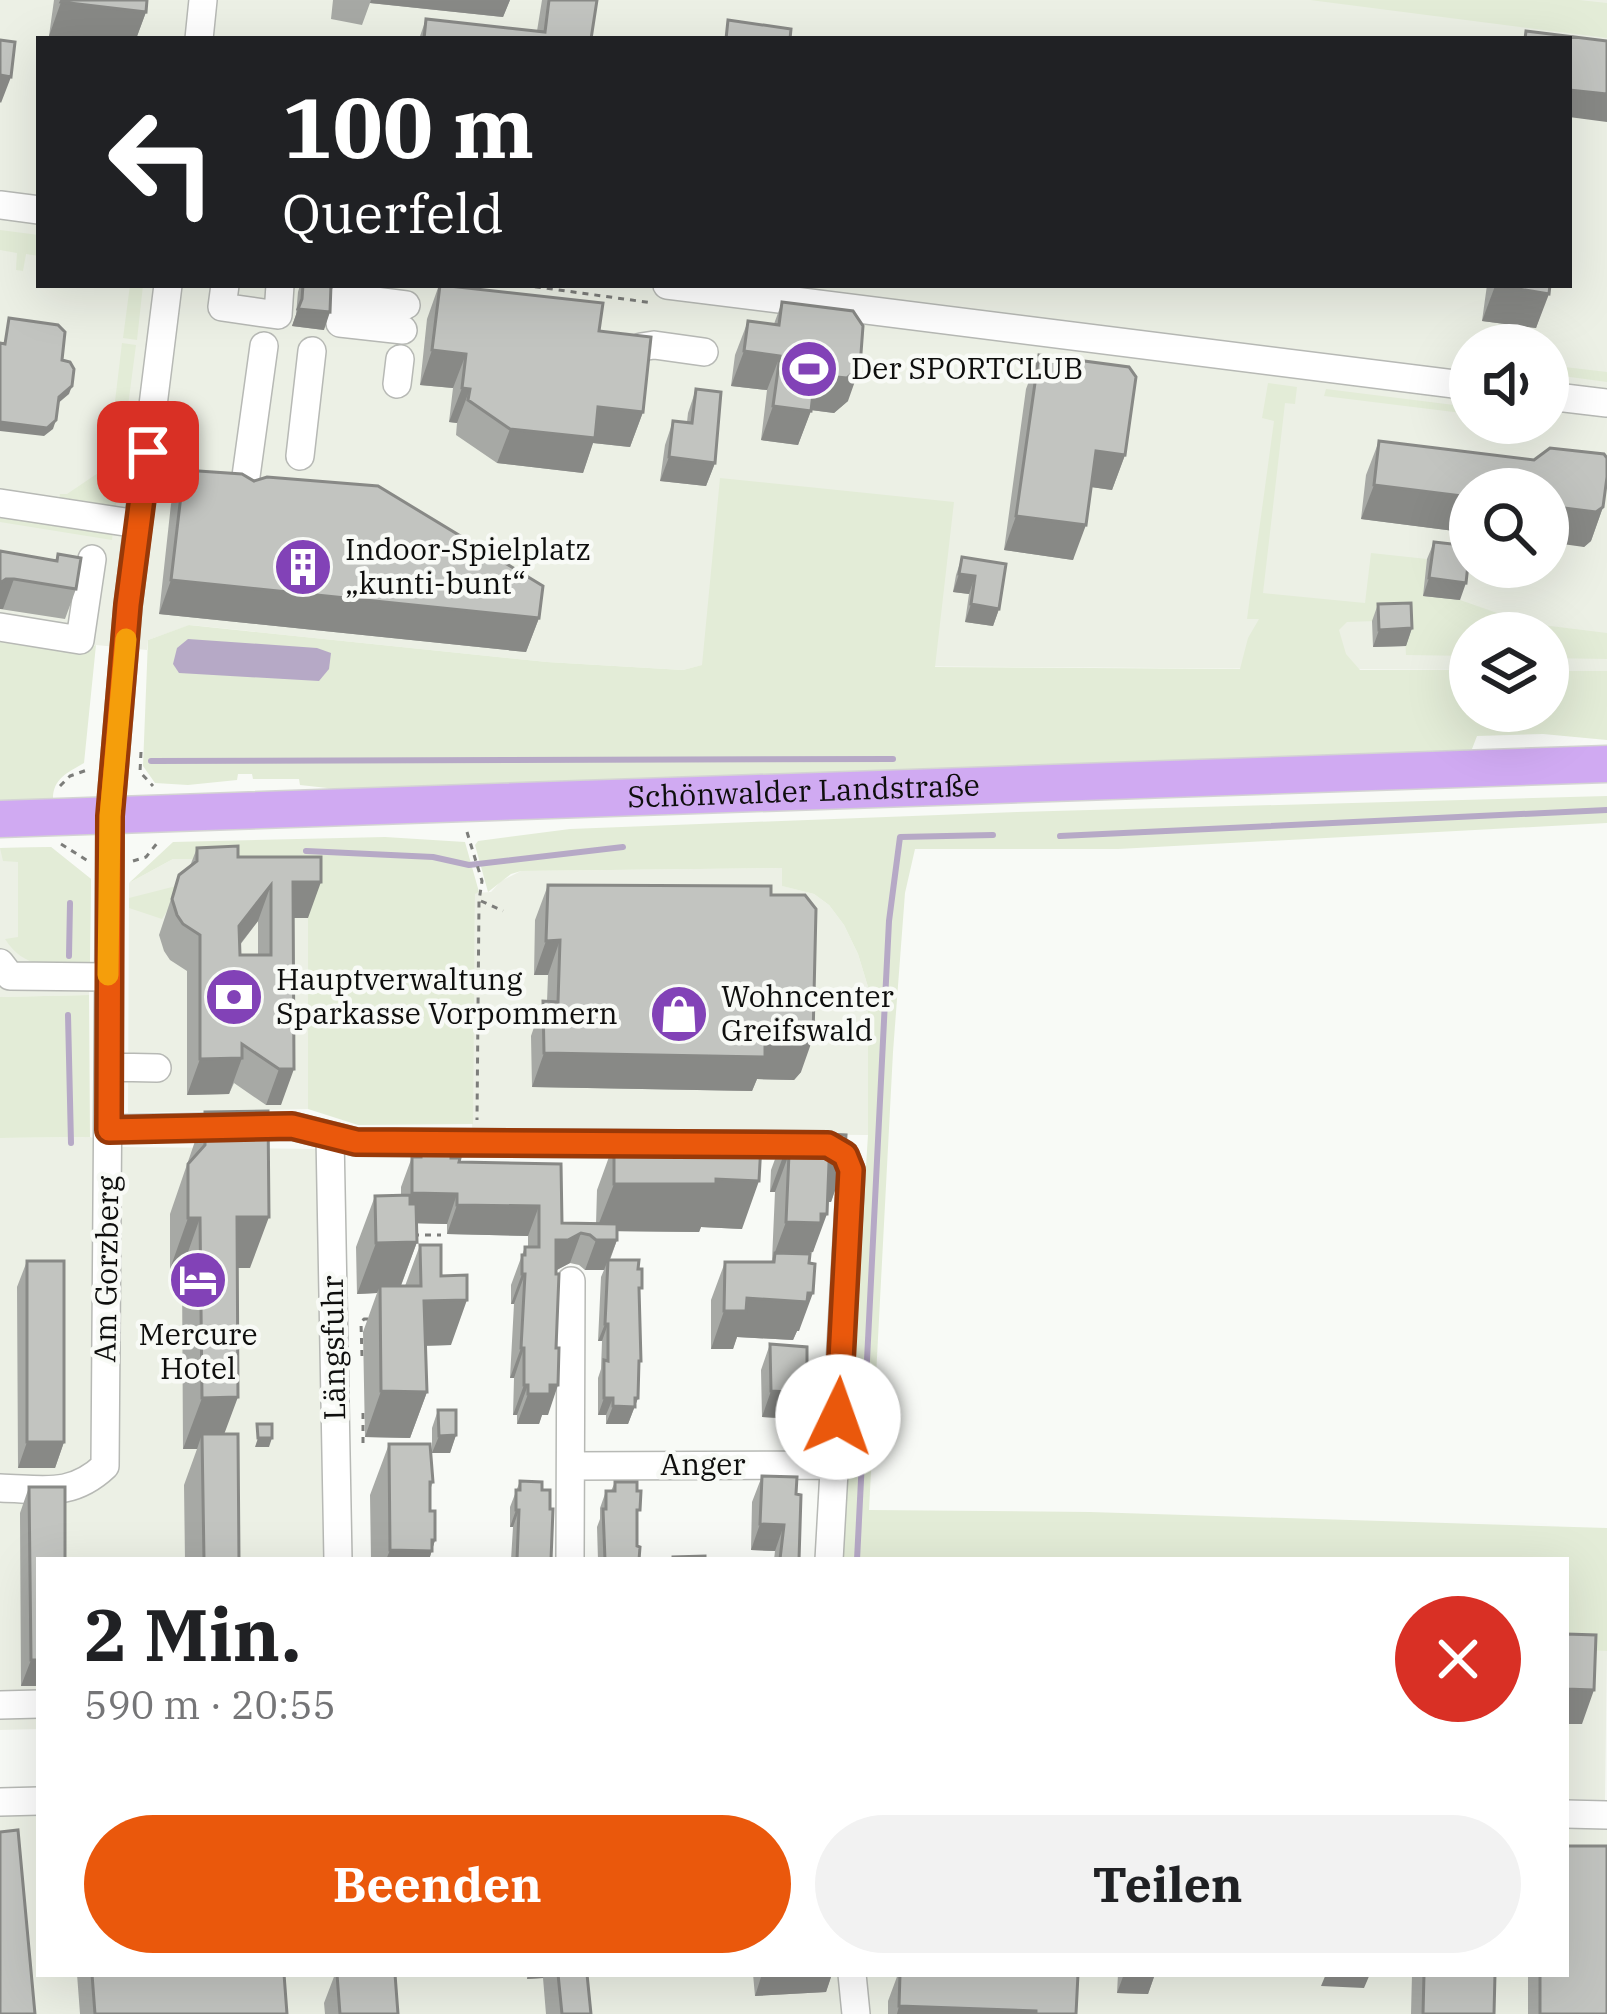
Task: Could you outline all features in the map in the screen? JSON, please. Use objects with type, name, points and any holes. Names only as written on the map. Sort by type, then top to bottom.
[{"type":"main road","name":"Schönwalder Landstraße","points":[[0,820],[1607,764]]},
{"type":"street","points":[[199,36],[203,0]]},
{"type":"street","points":[[0,205],[36,210]]},
{"type":"street","name":"Am Gorzberg","points":[[0,1488],[67,1489],[91,1480],[105,1466],[110,816],[128,605],[168,288]]},
{"type":"street","points":[[225,288],[222,308],[263,307]]},
{"type":"street","points":[[691,288],[1449,383]]},
{"type":"street","points":[[243,498],[264,346]]},
{"type":"street","points":[[641,347],[704,352]]},
{"type":"street","points":[[300,456],[312,351]]},
{"type":"street","points":[[1569,398],[1607,403]]},
{"type":"street","points":[[0,503],[138,524]]},
{"type":"street","points":[[0,627],[80,640],[92,559]]},
{"type":"street","points":[[4,973],[108,977]]},
{"type":"street","points":[[109,1067],[157,1068]]},
{"type":"street","points":[[109,1130],[241,1114],[343,1139],[504,1129],[828,1145],[845,1155],[851,1170],[829,1557]]},
{"type":"street","name":"Längsfuhr","points":[[338,1557],[343,1139]]},
{"type":"street","points":[[570,1557],[571,1281]]},
{"type":"street","name":"Anger","points":[[571,1466],[835,1465]]},
{"type":"street","points":[[0,1705],[36,1704]]},
{"type":"street","points":[[0,1802],[36,1801]]},
{"type":"street","points":[[1569,1814],[1607,1815]]},
{"type":"street","points":[[852,1977],[856,2014]]},
{"type":"path","points":[[57,801],[60,785],[89,770]]},
{"type":"path","points":[[140,772],[164,791]]},
{"type":"path","points":[[466,831],[482,881],[477,1128]]},
{"type":"path","points":[[57,841],[92,861]]},
{"type":"path","points":[[479,901],[503,911]]},
{"type":"path","points":[[404,1235],[441,1235]]},
{"type":"path","points":[[362,1355],[361,1323],[386,1319]]},
{"type":"path","points":[[363,1413],[363,1449]]},
{"type":"shaded area","points":[[0,0],[1607,0],[1607,671],[1569,671],[1569,612],[1449,612],[1449,670],[703,665],[683,670],[547,662],[190,625],[148,640],[147,650],[96,645],[79,653],[0,640]]},
{"type":"shaded area","points":[[188,639],[317,648],[331,653],[329,669],[319,681],[179,673],[173,664],[177,648]]},
{"type":"shaded area","points":[[51,847],[91,879],[89,995],[0,997],[0,848]]},
{"type":"shaded area","points":[[173,859],[237,859],[308,893],[308,1109],[128,1113],[129,883]]},
{"type":"shaded area","points":[[783,868],[783,886],[814,894],[829,905],[858,954],[868,987],[868,1135],[472,1132],[475,893],[491,892],[521,871]]},
{"type":"shaded area","points":[[90,1137],[122,1147],[317,1149],[327,1557],[36,1557],[36,1729],[0,1730],[0,1138]]},
{"type":"shaded area","points":[[1569,1650],[1607,1651],[1605,1800],[1569,1799]]},
{"type":"shaded area","points":[[0,1811],[36,1811],[36,1977],[843,1977],[846,2014],[0,2014]]},
{"type":"shaded area","points":[[1569,1829],[1607,1829],[1607,2014],[861,2014],[858,1977],[1569,1977]]},
{"type":"green space","points":[[1310,0],[1607,3],[1607,38]]},
{"type":"green space","points":[[0,230],[36,235],[36,256],[26,254],[23,271],[16,270],[17,253],[0,250]]},
{"type":"green space","points":[[130,288],[143,288],[137,340],[123,338]]},
{"type":"green space","points":[[122,343],[136,345],[123,444],[110,443]]},
{"type":"green space","points":[[1569,367],[1607,372],[1607,382],[1569,377]]},
{"type":"green space","points":[[1268,383],[1297,387],[1295,404],[1285,403],[1263,593],[1365,603],[1371,553],[1427,559],[1424,596],[1460,600],[1494,612],[1449,612],[1449,656],[1406,655],[1404,620],[1347,622],[1339,630],[1346,654],[1360,670],[1449,670],[1449,732],[1569,732],[1569,671],[1607,671],[1607,740],[1543,734],[1477,736],[1472,749],[1447,758],[364,792],[300,785],[299,779],[253,779],[252,774],[188,785],[155,783],[143,766],[148,640],[189,625],[547,662],[683,670],[702,665],[720,478],[954,502],[935,667],[1240,669],[1259,619],[1247,619],[1274,421],[1262,418]]},
{"type":"green space","points":[[1326,389],[1449,404],[1449,411],[1324,396]]},
{"type":"green space","points":[[109,447],[123,449],[115,512],[58,503],[60,494],[107,467]]},
{"type":"green space","points":[[0,512],[113,531],[112,540],[0,522]]},
{"type":"green space","points":[[1569,628],[1607,633],[1607,659],[1569,658]]},
{"type":"green space","points":[[0,640],[79,653],[96,645],[84,763],[58,782],[53,801],[0,803]]},
{"type":"green space","points":[[1607,796],[1607,823],[1118,849],[915,849],[905,893],[893,1052],[869,1510],[1607,1528],[1607,1651],[1569,1650],[1569,1557],[841,1557],[868,1135],[868,987],[844,925],[814,894],[782,886],[782,868],[521,871],[488,892],[475,845],[570,829]]},
{"type":"green space","points":[[385,837],[465,842],[479,892],[475,894],[473,1124],[358,1125],[308,1109],[308,893],[236,859],[173,859],[129,883],[173,842]]},
{"type":"green space","points":[[51,847],[91,879],[90,962],[83,968],[30,961],[5,939],[18,937],[18,862],[3,861],[0,848]]},
{"type":"green space","points":[[184,884],[162,919],[129,908],[129,898]]},
{"type":"green space","points":[[89,995],[90,1137],[0,1138],[0,997]]},
{"type":"building","points":[[62,0],[147,0],[146,12]]},
{"type":"building","points":[[549,0],[597,0],[591,36],[424,36],[426,19],[545,32]]},
{"type":"building","points":[[728,20],[791,29],[790,36],[726,36]]},
{"type":"building","points":[[1526,31],[1566,36],[1525,36]]},
{"type":"building","points":[[1572,37],[1607,41],[1607,94],[1572,90]]},
{"type":"building","points":[[0,40],[15,42],[11,77],[0,75]]},
{"type":"building","points":[[303,288],[331,288],[330,312],[298,309]]},
{"type":"building","points":[[440,288],[603,303],[599,331],[651,337],[643,412],[598,407],[595,438],[510,429],[468,400],[470,389],[462,388],[466,354],[432,350]]},
{"type":"building","points":[[1513,288],[1550,288],[1549,294]]},
{"type":"building","points":[[782,302],[853,311],[863,326],[860,367],[847,378],[815,375],[811,411],[773,406],[780,356],[744,351],[748,321],[779,325]]},
{"type":"building","points":[[9,318],[58,325],[65,332],[62,360],[74,369],[72,386],[59,397],[56,420],[47,428],[0,422],[0,343],[5,344]]},
{"type":"building","points":[[1039,355],[1129,367],[1136,377],[1125,455],[1096,451],[1086,525],[1016,516]]},
{"type":"building","points":[[696,389],[721,392],[715,463],[669,457],[673,421],[692,423]]},
{"type":"building","points":[[1379,441],[1534,460],[1550,448],[1607,458],[1603,507],[1596,512],[1569,509],[1569,468],[1449,468],[1449,494],[1374,485]]},
{"type":"building","name":"Indoor-Spielplatz „kunti-bunt“","points":[[184,470],[242,474],[254,481],[267,477],[378,486],[543,586],[539,618],[171,580]]},
{"type":"building","points":[[1434,542],[1449,544],[1449,581],[1429,578]]},
{"type":"building","points":[[0,551],[57,561],[58,554],[81,558],[76,589],[14,579],[0,583]]},
{"type":"building","points":[[962,557],[1006,564],[999,609],[971,604],[975,576],[959,574]]},
{"type":"building","points":[[1411,603],[1412,628],[1379,630],[1378,604]]},
{"type":"building","points":[[238,846],[238,857],[321,857],[321,882],[293,882],[294,1069],[279,1069],[242,1044],[242,1058],[200,1059],[200,935],[183,924],[172,899],[179,875],[197,861],[197,848]],"holes":[[[271,885],[271,955],[240,955],[239,926]]]},
{"type":"building","points":[[548,885],[771,886],[771,895],[805,895],[816,909],[813,1038],[806,1046],[765,1044],[765,1057],[544,1053],[543,1001],[558,1002],[560,940],[546,941]]},
{"type":"building","points":[[268,1111],[269,1217],[237,1217],[238,1397],[202,1398],[200,1218],[188,1218],[188,1164],[205,1145],[205,1112]]},
{"type":"building","points":[[785,1132],[846,1135],[844,1164],[829,1163],[827,1214],[821,1214],[821,1223],[786,1222],[789,1154],[784,1154]]},
{"type":"building","points":[[712,1142],[761,1144],[759,1181],[614,1184],[614,1143],[677,1143],[677,1149],[711,1149]]},
{"type":"building","points":[[421,1152],[451,1152],[451,1158],[460,1158],[459,1162],[561,1164],[562,1223],[617,1224],[617,1240],[596,1240],[581,1233],[556,1240],[558,1385],[550,1385],[550,1394],[528,1394],[521,1348],[522,1255],[525,1247],[539,1247],[539,1206],[457,1205],[457,1194],[412,1193],[412,1157],[421,1157]]},
{"type":"building","points":[[410,1195],[410,1204],[416,1204],[417,1242],[376,1243],[375,1196]]},
{"type":"building","points":[[420,1245],[441,1245],[441,1276],[467,1275],[467,1300],[424,1301],[427,1392],[381,1391],[380,1286],[421,1286]]},
{"type":"building","points":[[775,1253],[810,1254],[809,1263],[815,1264],[813,1293],[808,1293],[807,1302],[747,1298],[746,1311],[724,1311],[725,1262],[774,1262]]},
{"type":"building","points":[[608,1260],[639,1260],[638,1269],[642,1269],[641,1361],[635,1407],[613,1406],[613,1398],[604,1398]]},
{"type":"building","points":[[27,1261],[64,1261],[64,1442],[27,1442]]},
{"type":"building","points":[[770,1344],[807,1347],[807,1393],[771,1391]]},
{"type":"building","points":[[438,1410],[456,1410],[456,1435],[439,1436]]},
{"type":"building","points":[[257,1424],[272,1424],[272,1438],[258,1438]]},
{"type":"building","points":[[202,1434],[238,1434],[239,1557],[204,1557]]},
{"type":"building","points":[[389,1444],[430,1444],[430,1511],[435,1511],[432,1551],[390,1550]]},
{"type":"building","points":[[762,1476],[797,1477],[799,1557],[780,1557],[784,1525],[760,1524]]},
{"type":"building","points":[[520,1481],[542,1482],[542,1490],[550,1490],[551,1557],[517,1557],[516,1490],[520,1490]]},
{"type":"building","points":[[615,1482],[637,1482],[637,1491],[641,1491],[639,1557],[605,1557],[603,1509],[606,1491],[615,1491]]},
{"type":"building","points":[[29,1487],[65,1487],[65,1557],[36,1557],[36,1660],[31,1660]]},
{"type":"building","points":[[1569,1634],[1596,1635],[1594,1690],[1569,1689]]},
{"type":"building","points":[[18,1830],[35,2014],[0,2014],[0,1832]]},
{"type":"building","points":[[1569,1846],[1607,1846],[1607,2014],[1540,2014],[1540,1977],[1569,1977]]},
{"type":"building","points":[[92,1977],[284,1977],[287,2014],[95,2014]]},
{"type":"building","points":[[337,1977],[395,1977],[398,2014],[340,2014]]},
{"type":"building","points":[[558,1977],[587,1977],[591,2014],[562,2014]]},
{"type":"building","points":[[900,1977],[1078,1977],[1076,2014],[899,2006]]},
{"type":"building","points":[[1424,1977],[1495,1977],[1494,2014],[1423,2014]]},
{"type":"waterway","points":[[151,761],[893,759]]},
{"type":"waterway","points":[[1060,836],[1607,810]]},
{"type":"waterway","points":[[857,1557],[889,921],[900,837],[993,835]]},
{"type":"waterway","points":[[306,851],[433,857],[469,865],[623,847]]},
{"type":"waterway","points":[[69,956],[70,903]]},
{"type":"waterway","points":[[68,1015],[71,1143]]},
{"type":"slow traffic","points":[[108,975],[110,816],[126,639]]},
{"type":"place","name":"Der SPORTCLUB","points":[[809,369]]},
{"type":"place","name":"Indoor-Spielplatz „kunti-bunt“","points":[[303,567]]},
{"type":"place","name":"Hauptverwaltung Sparkasse Vorpommern","points":[[234,997]]},
{"type":"place","name":"Wohncenter Greifswald","points":[[679,1014]]},
{"type":"place","name":"Mercure Hotel","points":[[198,1280]]},
{"type":"route","points":[[148,452],[128,605],[110,816],[109,1130],[292,1126],[356,1142],[828,1145],[845,1155],[851,1170],[838,1417]]}]
